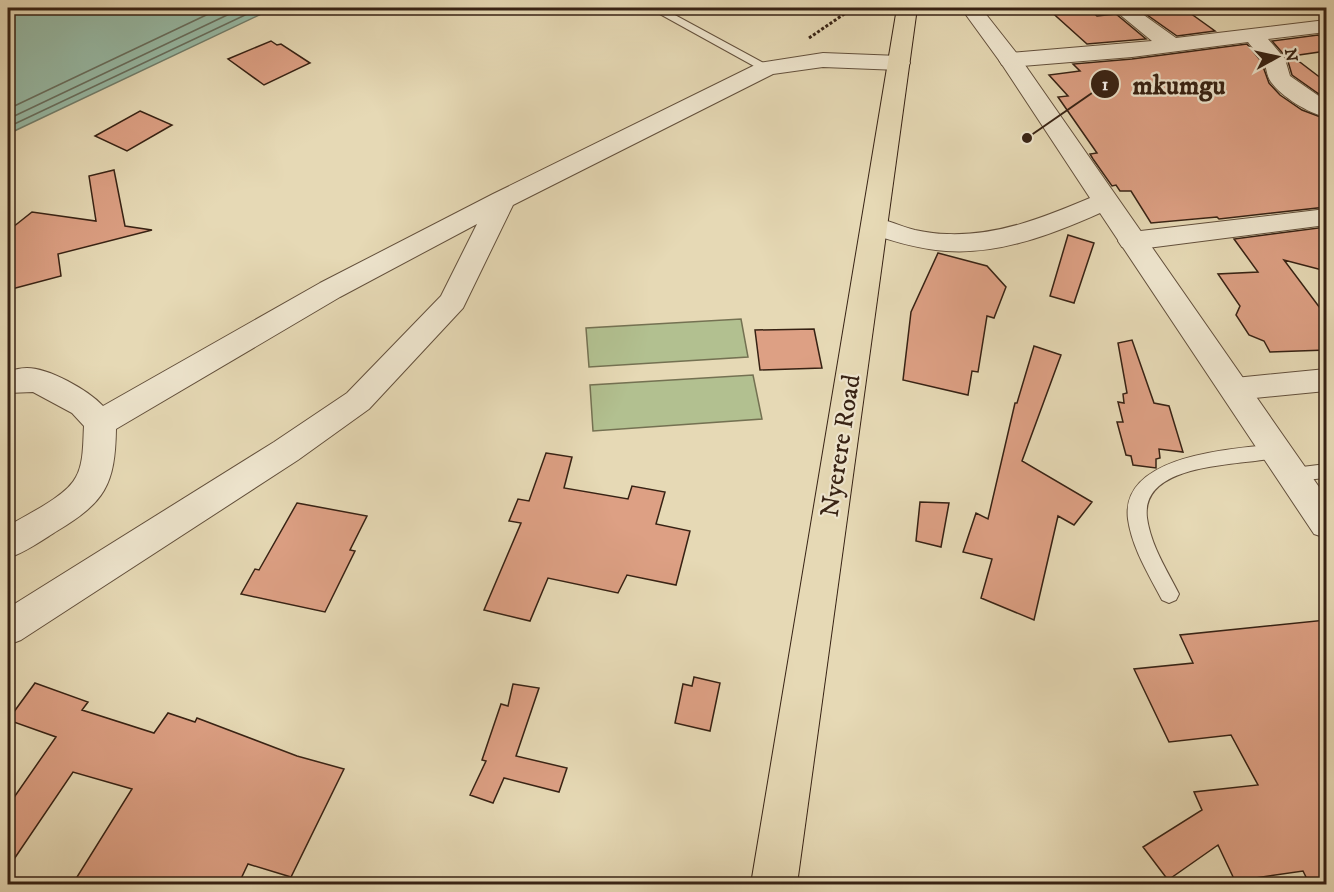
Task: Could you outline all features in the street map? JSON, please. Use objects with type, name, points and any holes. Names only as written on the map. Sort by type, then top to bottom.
[{"type":"main road","name":"Nyerere Road","points":[[774,885],[908,8]]},
{"type":"street","points":[[971,8],[1010,60],[1326,524]]},
{"type":"street","points":[[1122,8],[1172,45]]},
{"type":"street","points":[[1010,60],[1172,45],[1326,27]]},
{"type":"street","points":[[1252,34],[1274,59],[1281,80],[1326,111]]},
{"type":"street","points":[[100,423],[330,290],[502,200],[767,68],[823,60],[899,63]]},
{"type":"street","points":[[8,628],[286,451],[358,401],[453,301],[502,200]]},
{"type":"street","points":[[874,226],[923,240],[973,241],[1028,232],[1105,201]]},
{"type":"street","points":[[1132,241],[1326,217]]},
{"type":"street","points":[[8,382],[28,379],[43,383],[83,405],[100,423],[99,458],[89,488],[75,501],[8,543]]},
{"type":"street","points":[[1235,389],[1326,380]]},
{"type":"lane","points":[[655,8],[767,68]]},
{"type":"lane","points":[[1169,594],[1152,559],[1138,521],[1136,506],[1145,491],[1157,478],[1176,469],[1226,458],[1277,451]]},
{"type":"lane","points":[[1293,474],[1326,471]]},
{"type":"shaded area","points":[[741,319],[748,357],[589,367],[586,328]]},
{"type":"shaded area","points":[[753,375],[762,419],[593,431],[590,385]]},
{"type":"water","points":[[8,8],[274,8],[8,134]]},
{"type":"building","points":[[1047,8],[1087,8],[1097,16],[1116,14],[1146,39],[1087,44]]},
{"type":"building","points":[[1183,8],[1215,31],[1177,36],[1143,12]]},
{"type":"building","points":[[1318,35],[1326,42],[1326,51],[1292,56],[1326,82],[1326,99],[1292,75],[1287,58],[1272,41]]},
{"type":"building","points":[[271,41],[277,45],[281,44],[310,63],[264,85],[228,59]]},
{"type":"building","points":[[1247,44],[1261,61],[1269,83],[1280,95],[1302,110],[1326,119],[1326,207],[1219,219],[1217,217],[1151,223],[1131,191],[1120,191],[1116,185],[1112,186],[1093,159],[1090,154],[1097,153],[1058,97],[1068,96],[1049,75],[1080,71],[1073,64]]},
{"type":"building","points":[[140,111],[172,125],[127,151],[95,136]]},
{"type":"building","points":[[114,170],[125,226],[152,230],[58,254],[61,276],[8,290],[8,231],[32,212],[96,221],[89,176]]},
{"type":"building","points":[[1326,227],[1326,271],[1284,260],[1326,316],[1326,350],[1270,352],[1264,341],[1249,335],[1236,315],[1240,306],[1218,274],[1258,272],[1234,239]]},
{"type":"building","points":[[1068,235],[1094,243],[1074,303],[1050,296]]},
{"type":"building","points":[[938,253],[987,266],[1006,287],[994,318],[987,316],[978,372],[972,371],[968,395],[903,380],[911,312]]},
{"type":"building","points":[[814,329],[822,368],[760,370],[755,330]]},
{"type":"building","points":[[1132,340],[1154,403],[1169,406],[1183,452],[1159,449],[1160,458],[1156,459],[1156,468],[1133,465],[1131,456],[1126,455],[1117,422],[1123,422],[1118,402],[1124,403],[1123,394],[1127,393],[1118,343]]},
{"type":"building","points":[[1034,346],[1061,355],[1022,461],[1092,502],[1074,525],[1058,516],[1034,620],[981,598],[992,559],[963,552],[976,513],[988,519],[1015,403],[1017,403]]},
{"type":"building","points":[[546,453],[572,457],[564,488],[628,499],[632,486],[665,492],[656,524],[690,531],[676,585],[627,575],[618,593],[548,578],[530,621],[484,610],[521,523],[509,521],[518,499],[529,501]]},
{"type":"building","points":[[920,502],[949,503],[941,547],[916,541]]},
{"type":"building","points":[[297,503],[367,516],[350,550],[355,551],[325,612],[241,594],[255,569],[259,570]]},
{"type":"building","points":[[1326,620],[1326,885],[1310,885],[1303,871],[1235,881],[1218,845],[1168,880],[1143,847],[1202,810],[1194,792],[1258,785],[1231,735],[1169,742],[1134,669],[1193,663],[1180,635]]},
{"type":"building","points":[[694,677],[720,683],[710,731],[675,723],[683,684],[692,686]]},
{"type":"building","points":[[35,683],[88,702],[82,710],[154,733],[168,713],[195,722],[197,718],[297,756],[344,769],[291,877],[248,864],[238,885],[72,885],[132,789],[73,772],[8,868],[8,806],[56,737],[8,720]]},
{"type":"building","points":[[513,684],[539,688],[516,756],[567,768],[559,792],[504,778],[493,803],[470,795],[486,761],[482,760],[501,704],[508,706]]},
{"type":"place","name":"mkumgu","points":[[1027,138]]}]
